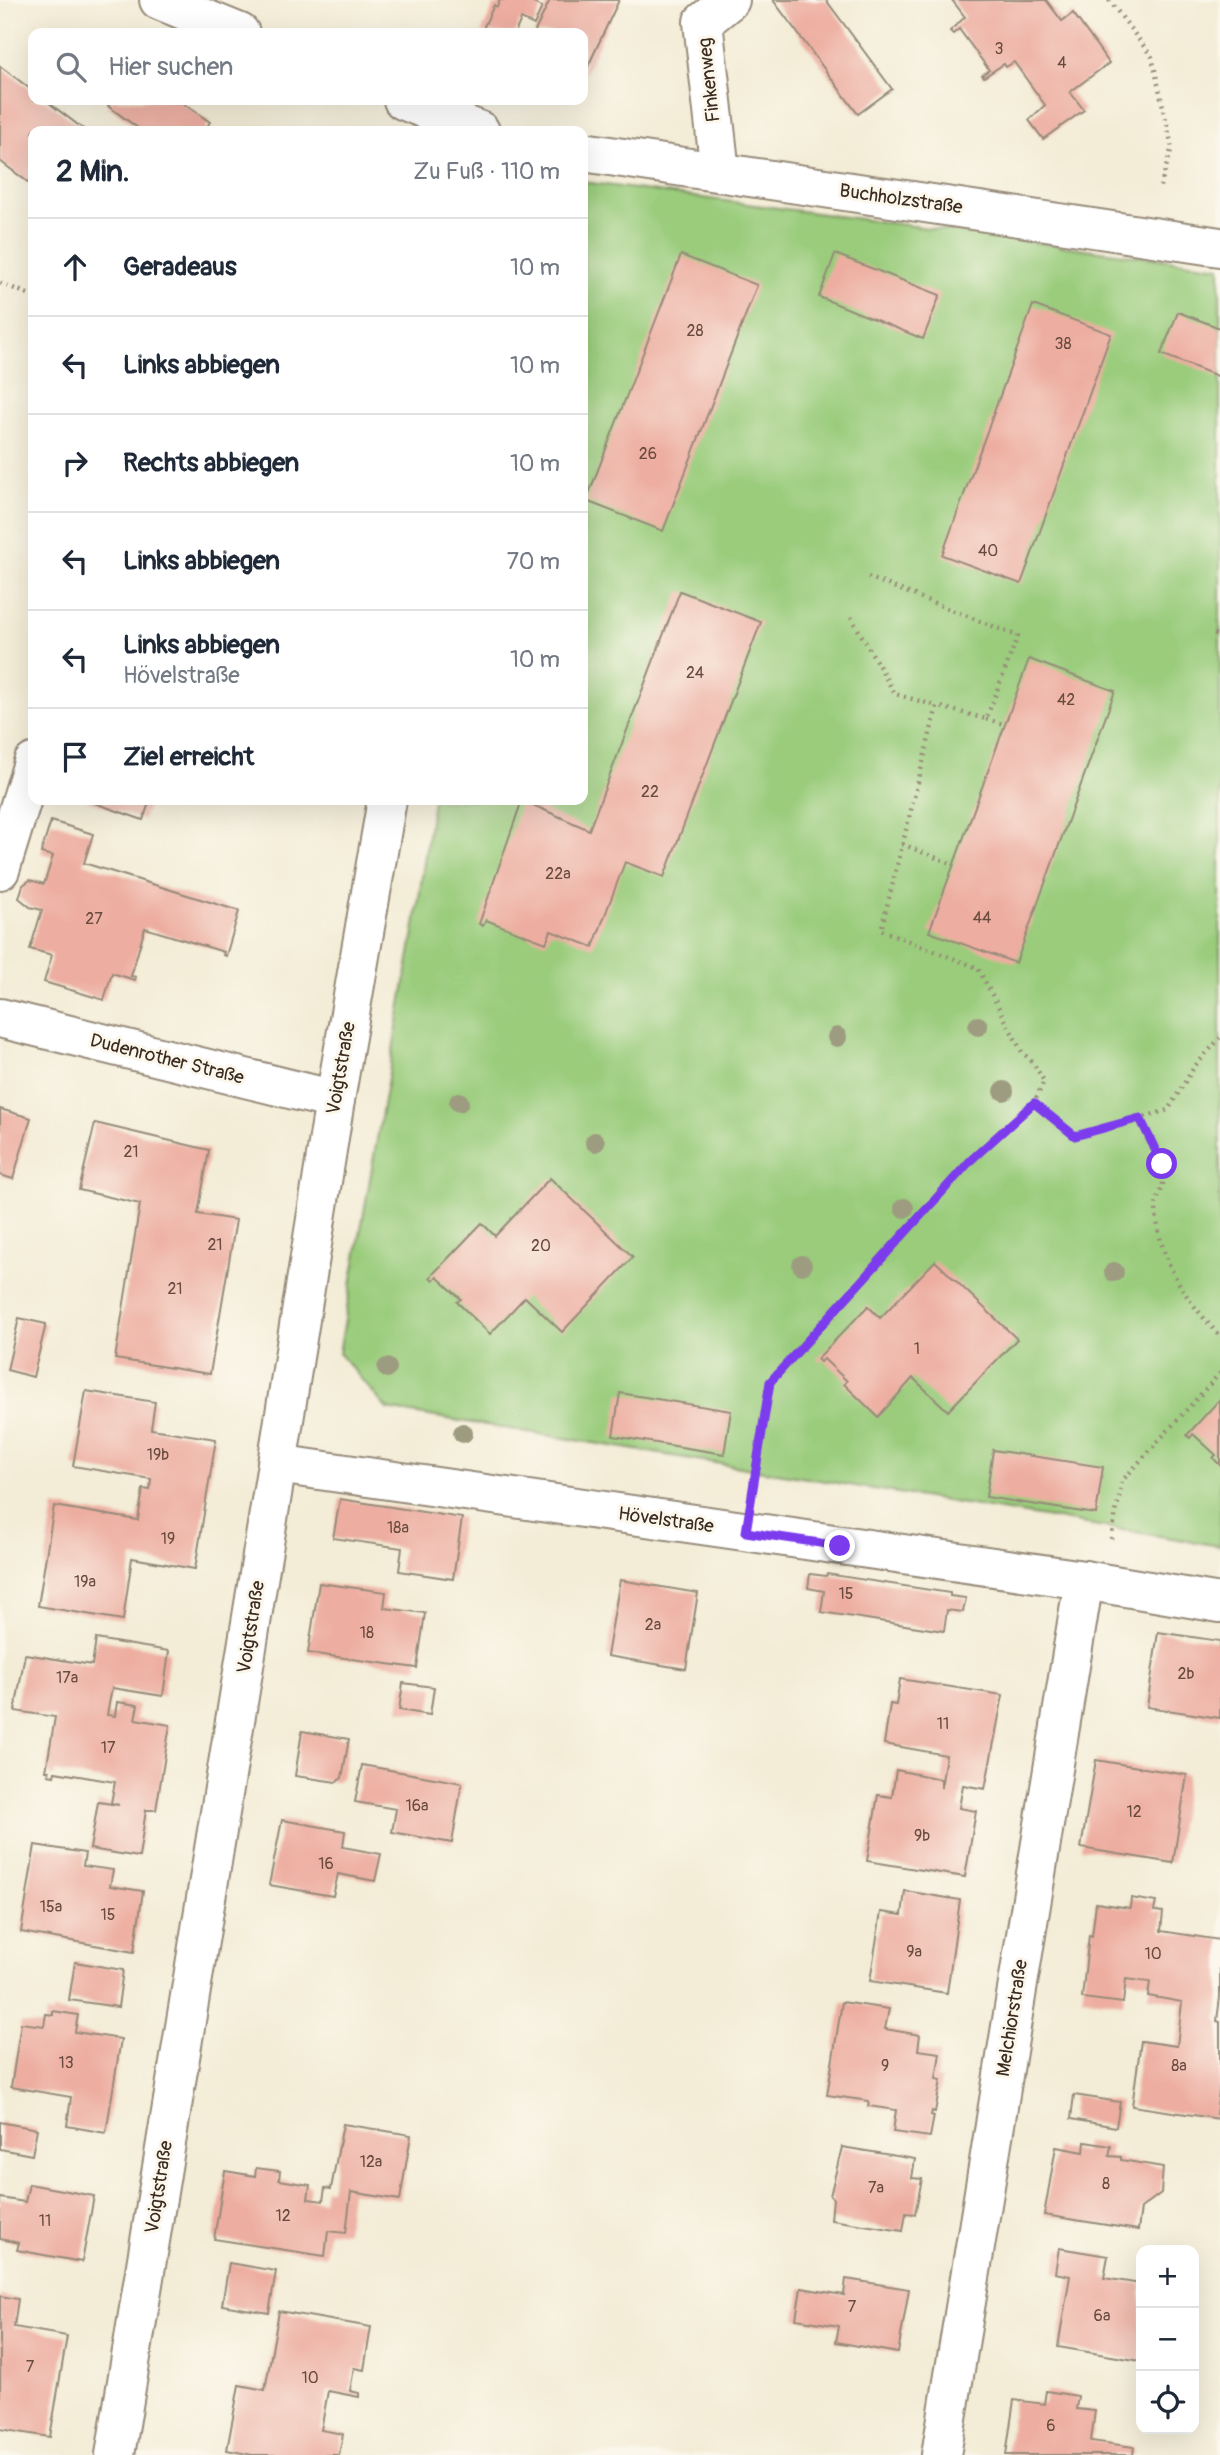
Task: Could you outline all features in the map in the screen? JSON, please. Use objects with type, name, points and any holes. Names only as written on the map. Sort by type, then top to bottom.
[{"type":"street","points":[[159,0],[228,28]]},
{"type":"street","name":"Finkenweg","points":[[720,172],[703,22],[730,0]]},
{"type":"street","points":[[415,105],[468,126]]},
{"type":"street","name":"Buchholzstraße","points":[[588,153],[1220,247]]},
{"type":"street","points":[[0,870],[28,779]]},
{"type":"street","name":"Voigtstraße","points":[[115,2455],[335,1100],[386,805]]},
{"type":"street","name":"Dudenrother Straße","points":[[0,1018],[335,1100]]},
{"type":"street","name":"Hövelstraße","points":[[277,1465],[1093,1582],[1220,1603]]},
{"type":"street","name":"Melchiorstraße","points":[[940,2455],[1093,1582]]},
{"type":"path","points":[[1109,0],[1152,57],[1172,147],[1145,235]]},
{"type":"path","points":[[0,283],[28,294]]},
{"type":"path","points":[[868,577],[1018,636],[986,719]]},
{"type":"path","points":[[851,618],[895,694],[1006,725]]},
{"type":"path","points":[[746,1532],[770,1382],[971,1160],[1034,1103],[1044,1081],[1033,1063],[1022,1052],[978,968],[881,930],[937,706]]},
{"type":"path","points":[[902,844],[954,865]]},
{"type":"path","points":[[1034,1103],[1075,1136],[1168,1110],[1194,1067],[1220,1038]]},
{"type":"path","points":[[1140,1118],[1162,1164],[1163,1185],[1155,1205],[1159,1232],[1170,1269],[1193,1306],[1220,1336]]},
{"type":"path","points":[[1093,1582],[1122,1481],[1220,1373]]},
{"type":"green space","points":[[588,183],[1220,267],[1220,1546],[387,1409],[339,1353],[415,926],[432,805],[588,805]]},
{"type":"building","points":[[500,0],[527,0],[542,7],[534,25],[521,19],[517,28],[483,28],[494,5],[497,7]]},
{"type":"building","points":[[550,0],[619,0],[588,66],[588,28],[536,28]]},
{"type":"building","points":[[773,0],[826,0],[892,89],[858,114]]},
{"type":"building","points":[[952,0],[1046,0],[1062,21],[1073,13],[1109,63],[1070,92],[1084,110],[1043,139],[1029,120],[1045,105],[1014,62],[1006,67],[1004,64],[984,77],[982,75],[989,70],[959,29],[953,34],[950,31],[965,17]]},
{"type":"building","points":[[0,66],[28,87],[28,105],[52,105],[79,126],[28,126],[28,182],[0,161]]},
{"type":"building","points":[[185,105],[210,122],[207,126],[135,126],[108,106]]},
{"type":"building","points":[[835,254],[940,295],[923,339],[819,297]]},
{"type":"building","points":[[681,255],[757,285],[663,531],[588,502],[588,496]]},
{"type":"building","points":[[1033,305],[1111,334],[1021,584],[942,555]]},
{"type":"building","points":[[1178,312],[1220,328],[1220,377],[1161,354]]},
{"type":"building","points":[[680,591],[761,622],[664,877],[625,862],[593,947],[551,931],[546,943],[486,920],[483,926],[479,924],[520,805],[533,805],[589,830]]},
{"type":"building","points":[[1029,659],[1115,691],[1016,963],[929,932]]},
{"type":"building","points":[[100,805],[148,805],[143,820]]},
{"type":"building","points":[[51,821],[93,834],[84,863],[239,911],[226,956],[223,955],[224,952],[145,928],[131,976],[136,977],[135,980],[112,973],[104,1000],[44,982],[52,955],[30,949],[42,910],[30,907],[19,898],[23,885],[30,880],[44,884],[53,856],[41,853]]},
{"type":"building","points":[[0,1109],[31,1118],[13,1179],[0,1175]]},
{"type":"building","points":[[95,1123],[209,1150],[198,1214],[236,1220],[210,1374],[115,1359],[140,1204],[79,1190]]},
{"type":"building","points":[[550,1178],[633,1257],[562,1332],[525,1297],[490,1334],[457,1302],[461,1299],[437,1277],[433,1280],[430,1277],[482,1223],[495,1236]]},
{"type":"building","points":[[935,1261],[1017,1339],[948,1411],[913,1378],[878,1417],[844,1384],[847,1381],[824,1359],[820,1362],[817,1359],[868,1306],[880,1318]]},
{"type":"building","points":[[19,1318],[46,1324],[33,1377],[7,1370]]},
{"type":"building","points":[[86,1391],[155,1402],[151,1429],[216,1439],[195,1569],[132,1558],[123,1620],[38,1606],[54,1506],[138,1520],[143,1489],[150,1490],[151,1479],[73,1466]]},
{"type":"building","points":[[620,1393],[731,1411],[724,1454],[613,1436]]},
{"type":"building","points":[[1220,1399],[1220,1465],[1213,1458],[1216,1455],[1193,1434],[1190,1438],[1187,1435]]},
{"type":"building","points":[[993,1450],[1103,1467],[1096,1514],[986,1497]]},
{"type":"building","points":[[340,1499],[462,1518],[453,1579],[399,1571],[402,1548],[333,1538]]},
{"type":"building","points":[[810,1574],[827,1574],[950,1593],[950,1596],[966,1598],[963,1612],[947,1610],[944,1631],[821,1612],[824,1591],[808,1588]]},
{"type":"building","points":[[620,1580],[698,1593],[686,1669],[607,1656]]},
{"type":"building","points":[[319,1583],[386,1592],[384,1608],[425,1613],[417,1668],[308,1653]]},
{"type":"building","points":[[1158,1632],[1220,1641],[1220,1718],[1147,1707]]},
{"type":"building","points":[[96,1639],[169,1651],[163,1696],[112,1688],[107,1715],[115,1716],[117,1702],[138,1705],[135,1719],[170,1725],[156,1810],[146,1810],[139,1857],[90,1849],[98,1802],[119,1805],[111,1803],[115,1782],[55,1772],[54,1776],[48,1775],[49,1771],[46,1771],[55,1717],[15,1711],[25,1654],[92,1665]]},
{"type":"building","points":[[900,1679],[1003,1695],[985,1789],[963,1785],[959,1808],[976,1811],[965,1877],[867,1861],[878,1795],[892,1797],[896,1770],[941,1779],[941,1788],[946,1755],[884,1744],[890,1704],[896,1705]]},
{"type":"building","points":[[403,1683],[434,1687],[430,1715],[399,1710]]},
{"type":"building","points":[[302,1731],[349,1739],[342,1778],[336,1782],[295,1776]]},
{"type":"building","points":[[1096,1760],[1187,1775],[1173,1863],[1081,1848]]},
{"type":"building","points":[[362,1765],[462,1783],[452,1843],[392,1832],[396,1809],[355,1802]]},
{"type":"building","points":[[282,1820],[345,1831],[343,1847],[381,1854],[375,1881],[338,1874],[333,1896],[269,1885]]},
{"type":"building","points":[[35,1845],[85,1853],[83,1866],[113,1870],[110,1886],[143,1891],[134,1952],[21,1932]]},
{"type":"building","points":[[905,1891],[960,1900],[947,1993],[870,1981],[881,1912],[902,1915]]},
{"type":"building","points":[[1131,1898],[1156,1902],[1154,1911],[1163,1912],[1161,1931],[1220,1940],[1220,1997],[1217,2021],[1220,2022],[1220,2083],[1216,2114],[1220,2114],[1220,2119],[1132,2106],[1141,2041],[1177,2046],[1182,2002],[1148,1996],[1150,1982],[1126,1979],[1123,2003],[1082,1998],[1089,1935],[1092,1936],[1096,1903],[1130,1908]]},
{"type":"building","points":[[75,1962],[123,1970],[118,2007],[69,2000]]},
{"type":"building","points":[[842,2002],[889,2009],[885,2029],[920,2035],[918,2050],[940,2053],[936,2079],[941,2080],[935,2112],[932,2111],[931,2115],[934,2116],[930,2137],[893,2132],[896,2110],[868,2106],[869,2101],[827,2095]]},
{"type":"building","points":[[53,2011],[78,2015],[75,2032],[121,2039],[106,2133],[67,2126],[71,2097],[11,2087],[21,2023],[44,2026],[46,2014],[53,2015]]},
{"type":"building","points":[[1074,2095],[1120,2102],[1116,2127],[1071,2119]]},
{"type":"building","points":[[0,2122],[37,2129],[32,2155],[0,2149]]},
{"type":"building","points":[[343,2124],[411,2135],[400,2200],[351,2192],[346,2233],[328,2231],[325,2256],[214,2239],[225,2171],[255,2176],[256,2168],[280,2171],[279,2180],[310,2185],[308,2199],[323,2201],[325,2188],[331,2189]]},
{"type":"building","points":[[1085,2142],[1111,2146],[1109,2156],[1121,2157],[1121,2160],[1163,2167],[1161,2193],[1141,2208],[1138,2230],[1044,2215],[1056,2147],[1084,2152]]},
{"type":"building","points":[[842,2147],[915,2159],[912,2178],[922,2179],[915,2214],[906,2213],[903,2231],[831,2220],[833,2198],[830,2196]]},
{"type":"building","points":[[29,2184],[94,2196],[82,2262],[17,2250],[19,2243],[0,2239],[0,2198],[25,2202]]},
{"type":"building","points":[[1059,2248],[1108,2256],[1104,2278],[1136,2283],[1136,2360],[1058,2347],[1070,2276],[1055,2273]]},
{"type":"building","points":[[229,2263],[276,2271],[269,2313],[222,2305]]},
{"type":"building","points":[[846,2279],[909,2289],[898,2353],[836,2342],[839,2326],[796,2319],[801,2288],[844,2295]]},
{"type":"building","points":[[0,2296],[18,2299],[14,2327],[67,2336],[50,2437],[0,2429]]},
{"type":"building","points":[[279,2311],[371,2327],[364,2370],[354,2368],[350,2391],[359,2393],[359,2397],[328,2391],[321,2430],[343,2434],[339,2455],[252,2455],[227,2450],[239,2385],[265,2390]]},
{"type":"building","points":[[1046,2391],[1078,2396],[1076,2409],[1095,2411],[1091,2441],[1134,2447],[1133,2455],[1006,2455],[1014,2400],[1044,2404]]},
{"type":"route","points":[[840,1546],[746,1532],[770,1382],[931,1202],[971,1160],[1034,1103],[1075,1136],[1140,1118],[1162,1164]]}]
